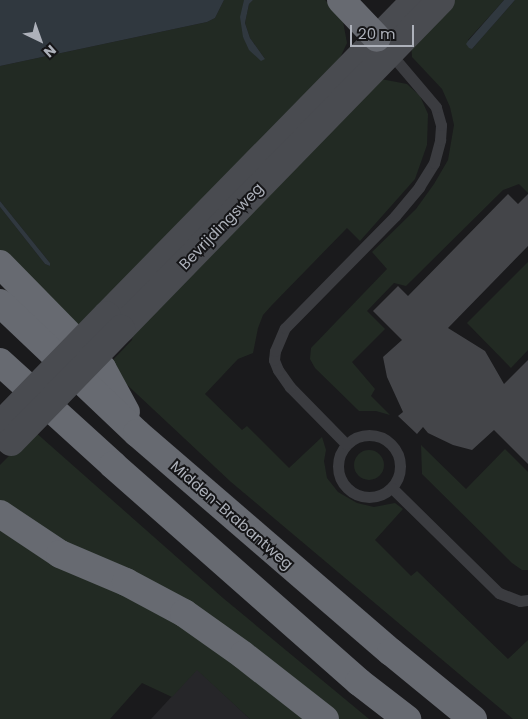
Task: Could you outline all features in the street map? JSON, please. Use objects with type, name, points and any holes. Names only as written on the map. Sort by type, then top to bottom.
[{"type":"highway","points":[[340,0],[383,46]]},
{"type":"highway","points":[[0,264],[102,368],[137,433]]},
{"type":"highway","name":"Midden-Brabantweg","points":[[0,303],[137,433],[391,652],[473,719]]},
{"type":"highway","points":[[0,362],[195,538],[360,682],[407,719]]},
{"type":"highway","points":[[0,514],[60,554],[126,582],[184,613],[244,655],[325,719]]},
{"type":"main road","name":"Bevrijdingsweg","points":[[383,46],[415,0]]},
{"type":"main road","name":"Bevrijdingsweg","points":[[4,440],[114,322],[383,46],[441,0]]},
{"type":"lane","points":[[346,444],[290,387],[278,370],[274,360],[275,351],[285,328],[395,216],[419,187],[434,163],[440,140],[441,125],[436,107],[383,46]]},
{"type":"lane","points":[[373,434],[391,443],[400,460],[400,470],[392,488],[374,497],[355,494],[347,488],[338,471],[340,452],[346,444],[363,435],[373,434]]},
{"type":"lane","points":[[392,488],[499,593],[520,601],[528,600]]},
{"type":"shaded area","points":[[0,0],[224,0],[215,18],[207,22],[0,66]]},
{"type":"shaded area","points":[[224,0],[244,0],[243,37],[265,59],[250,38],[245,23],[249,4],[253,0],[325,0],[342,16],[347,43],[333,73],[73,332],[0,251],[0,207],[45,264],[50,266],[50,263],[0,201],[0,66],[207,22],[215,18]]},
{"type":"shaded area","points":[[244,0],[253,0],[249,4],[245,23],[250,38],[265,59],[261,61],[249,50],[243,37],[240,17]]},
{"type":"shaded area","points":[[451,0],[504,0],[468,40],[472,49],[515,0],[528,0],[528,193],[519,184],[503,190],[406,286],[394,283],[367,311],[385,329],[352,362],[375,389],[371,396],[390,415],[376,411],[359,411],[315,368],[310,359],[311,348],[387,269],[372,252],[416,209],[448,160],[454,125],[450,107],[442,89],[412,57],[411,42]]},
{"type":"shaded area","points":[[504,0],[515,0],[472,49],[469,48],[466,44],[468,41]]},
{"type":"shaded area","points":[[381,79],[407,84],[420,96],[428,114],[427,145],[415,179],[360,241],[347,228],[263,315],[258,328],[253,353],[238,359],[205,394],[242,430],[247,426],[289,468],[322,437],[326,450],[324,461],[327,478],[338,492],[357,503],[374,507],[395,503],[403,509],[375,540],[411,576],[417,571],[508,659],[528,640],[528,719],[513,719],[471,684],[231,482],[107,366],[132,340],[133,333]]},
{"type":"shaded area","points":[[0,201],[50,263],[50,266],[45,264],[0,207]]},
{"type":"shaded area","points":[[528,262],[528,350],[511,368],[467,323]]},
{"type":"shaded area","points":[[34,431],[223,598],[369,719],[334,719],[84,555],[0,503],[0,465]]},
{"type":"shaded area","points":[[421,445],[466,489],[505,449],[528,472],[528,570],[522,570],[512,563],[422,474]]},
{"type":"shaded area","points":[[369,450],[380,454],[384,465],[380,476],[369,480],[358,476],[354,465],[358,454]]},
{"type":"shaded area","points":[[0,522],[166,613],[311,719],[250,719],[197,670],[172,697],[142,683],[110,719],[0,719]]},
{"type":"shaded area","points":[[197,669],[250,719],[151,719]]},
{"type":"building","points":[[508,194],[518,204],[528,194],[528,246],[448,328],[485,351],[504,384],[528,360],[528,464],[494,430],[472,450],[453,445],[428,433],[423,427],[417,434],[398,416],[403,412],[387,377],[383,357],[402,340],[373,311],[398,286],[408,296]]}]
